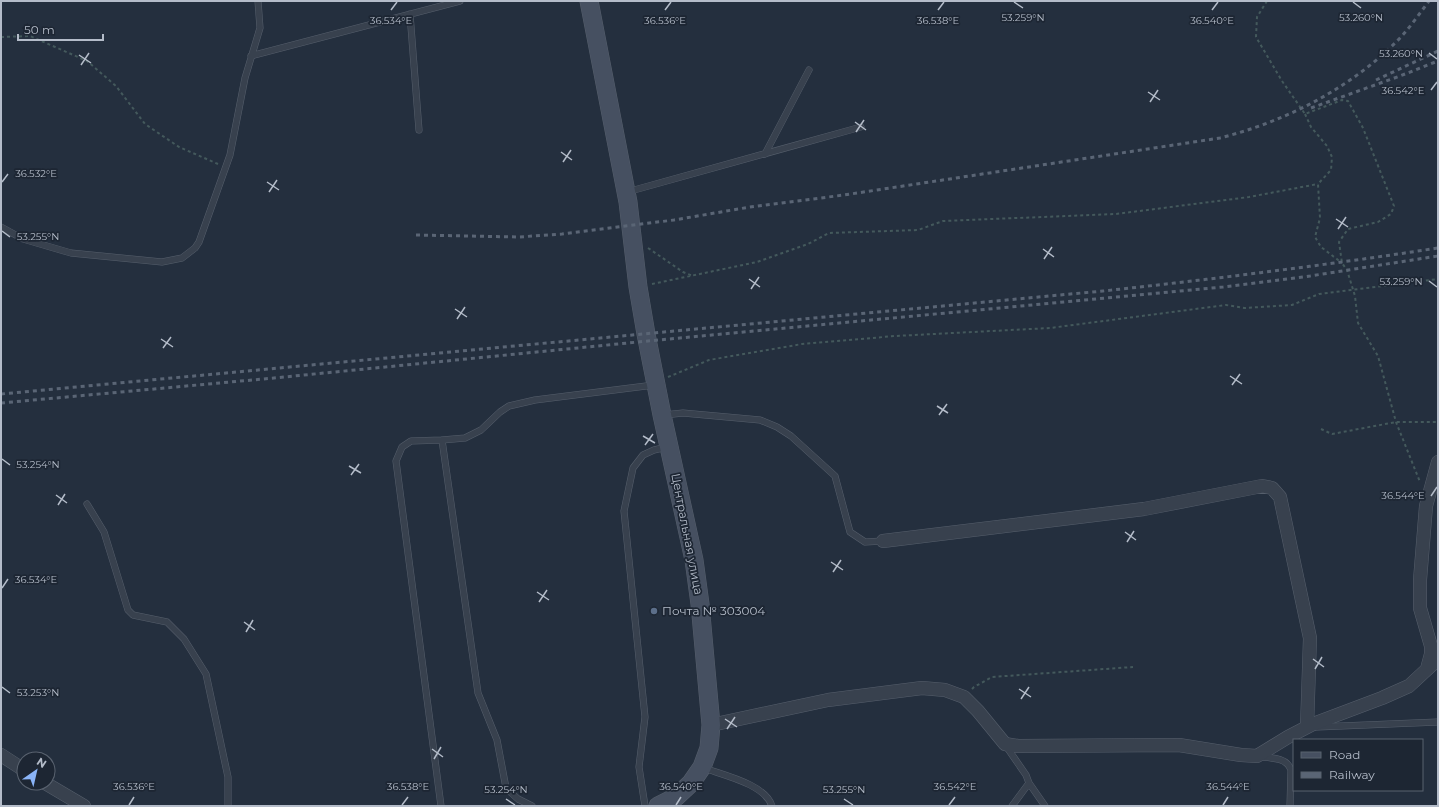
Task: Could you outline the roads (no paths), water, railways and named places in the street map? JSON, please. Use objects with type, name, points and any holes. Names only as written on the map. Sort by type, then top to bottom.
[{"type":"street","name":"Центральная улица","points":[[589,1],[626,192],[638,287],[662,415],[694,560],[700,604],[711,725],[709,748],[702,767],[691,783],[676,797],[658,806]]},
{"type":"street","points":[[1427,669],[1431,654],[1431,646],[1420,608],[1420,598],[1424,525],[1427,501],[1438,462]]},
{"type":"street","points":[[883,541],[1144,509],[1262,486],[1272,488],[1280,497],[1310,638],[1307,727]]},
{"type":"street","points":[[711,725],[828,700],[922,688],[945,690],[964,697],[978,711],[1005,744],[1018,746],[1179,745],[1241,755],[1257,756],[1307,727],[1409,686],[1438,659]]},
{"type":"street","points":[[1,754],[16,764]]},
{"type":"street","points":[[56,789],[84,806]]},
{"type":"lane","points":[[1,227],[23,239],[72,253],[162,262],[182,258],[195,248],[199,242],[230,156],[245,78],[260,28],[258,1]]},
{"type":"lane","points":[[252,56],[460,1]]},
{"type":"lane","points":[[410,14],[419,130]]},
{"type":"lane","points":[[765,154],[809,70]]},
{"type":"lane","points":[[626,192],[861,126]]},
{"type":"lane","points":[[441,806],[396,461],[402,447],[411,441],[465,438],[481,430],[500,412],[509,406],[535,400],[656,383]]},
{"type":"lane","points":[[662,415],[683,412],[760,420],[777,427],[791,436],[835,476],[850,532],[865,542],[883,541]]},
{"type":"lane","points":[[442,440],[478,693],[497,740],[506,788],[518,799],[532,806]]},
{"type":"lane","points":[[645,806],[639,767],[645,717],[624,511],[633,468],[643,455],[654,450],[669,447]]},
{"type":"lane","points":[[87,504],[104,532],[128,610],[133,616],[167,622],[184,639],[206,674],[228,777],[228,806]]},
{"type":"lane","points":[[1307,727],[1438,722]]},
{"type":"lane","points":[[1005,744],[1045,806]]},
{"type":"lane","points":[[1257,756],[1284,761],[1290,765],[1290,806]]},
{"type":"lane","points":[[702,767],[751,785],[766,796],[772,806]]},
{"type":"lane","points":[[1012,806],[1029,783]]},
{"type":"railway","points":[[416,235],[519,237],[562,234],[674,220],[750,207],[844,195],[1220,138],[1245,131],[1294,112],[1318,100],[1340,86],[1382,55],[1401,37],[1429,1]]},
{"type":"railway","points":[[1376,80],[1438,51]]},
{"type":"railway","points":[[1311,108],[1438,61]]},
{"type":"railway","points":[[1,394],[1103,291],[1187,282],[1438,248]]},
{"type":"railway","points":[[1,403],[1223,287],[1310,276],[1438,256]]},
{"type":"place","name":"Почта № 303004","points":[[654,611]]}]
